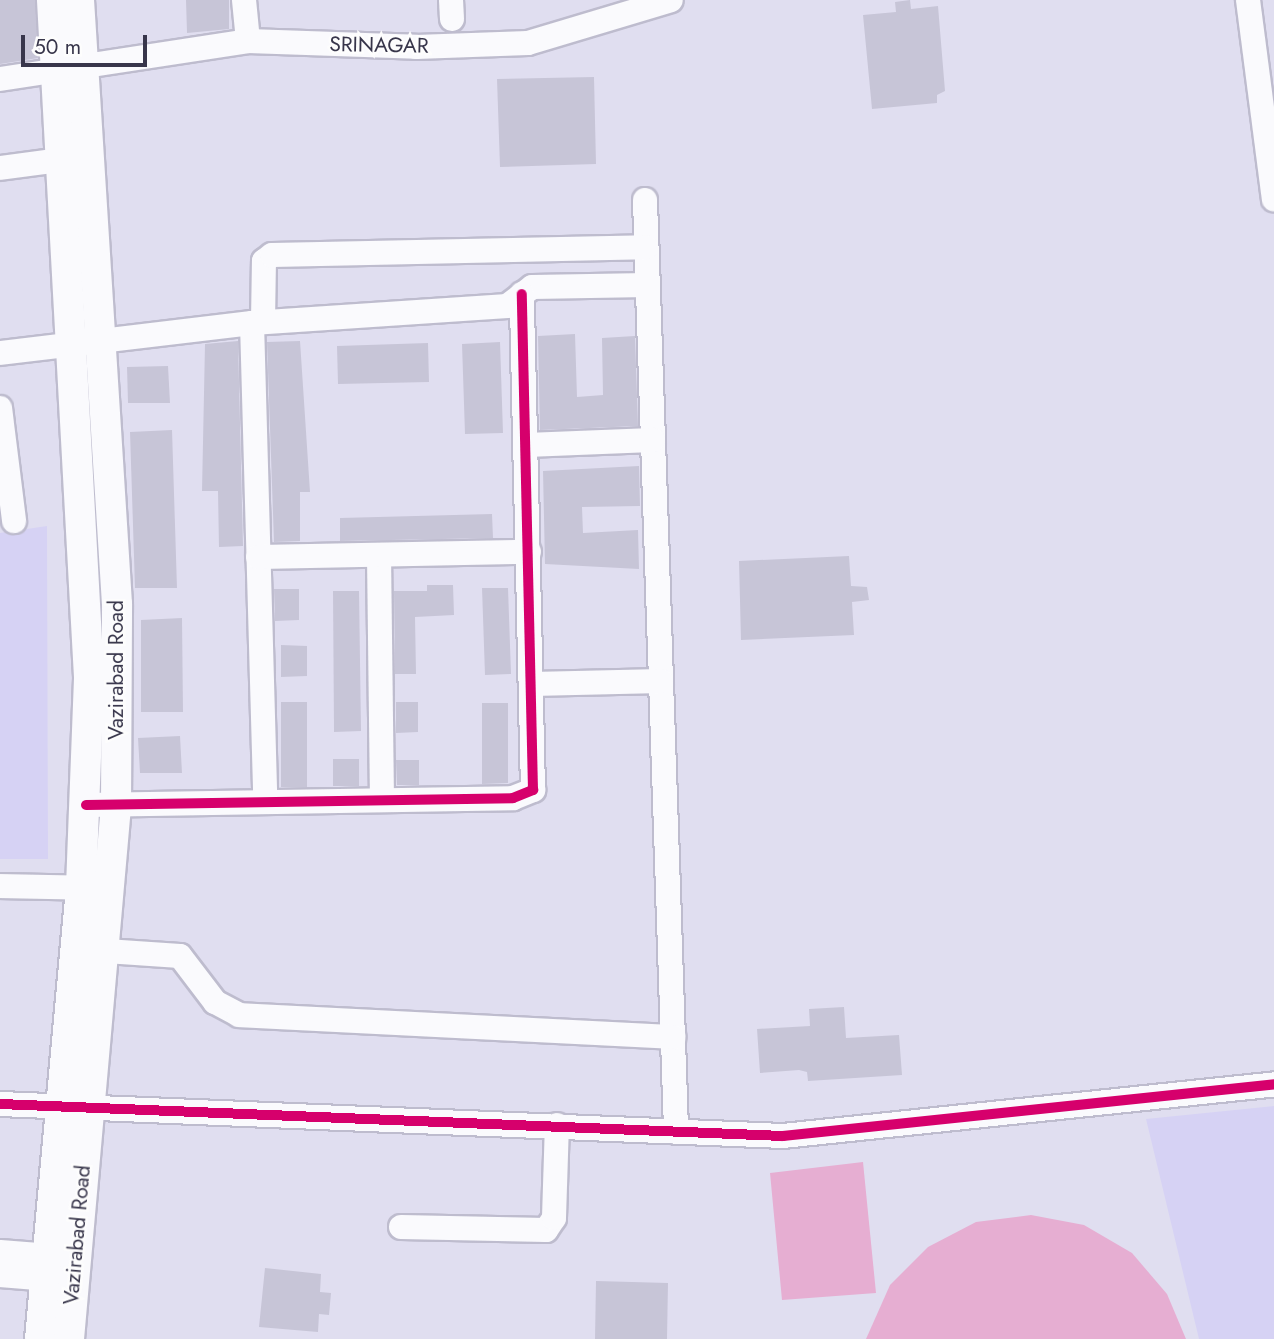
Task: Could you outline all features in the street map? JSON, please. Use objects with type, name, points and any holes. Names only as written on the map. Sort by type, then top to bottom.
[{"type":"main road","name":"Vazirabad Road","points":[[40,1339],[60,1270],[76,1105],[80,887],[86,805],[89,677],[84,340],[69,67],[52,0]]},
{"type":"main road","name":"Vazirabad Road","points":[[76,1105],[106,951],[116,806],[117,604],[60,160],[79,0]]},
{"type":"main road","points":[[0,1255],[60,1270]]},
{"type":"main road","name":"Vazirabad Road","points":[[60,1270],[69,1339]]},
{"type":"street","points":[[244,0],[248,41]]},
{"type":"street","name":"SRINAGAR","points":[[0,79],[248,41],[416,47],[528,43],[671,0]]},
{"type":"street","points":[[1248,0],[1271,147],[1274,199]]},
{"type":"street","points":[[0,168],[60,160]]},
{"type":"street","points":[[645,200],[676,1131]]},
{"type":"street","points":[[265,802],[258,557],[258,322],[264,261],[272,255],[646,247]]},
{"type":"street","points":[[0,352],[84,340],[258,322],[507,306],[532,287],[648,285]]},
{"type":"street","points":[[86,805],[513,798],[533,790],[533,684],[522,294]]},
{"type":"street","points":[[0,408],[14,521]]},
{"type":"street","points":[[526,445],[653,440]]},
{"type":"street","points":[[258,557],[529,552]]},
{"type":"street","points":[[379,555],[382,800]]},
{"type":"street","points":[[533,684],[661,681]]},
{"type":"street","points":[[0,886],[111,888]]},
{"type":"street","points":[[106,951],[180,956],[215,1002],[239,1015],[673,1037]]},
{"type":"street","points":[[0,1104],[76,1105],[783,1136],[1274,1084]]},
{"type":"street","points":[[401,1227],[546,1230],[554,1218],[556,1125]]},
{"type":"street","points":[[0,1275],[60,1270]]},
{"type":"shaded area","points":[[47,526],[48,859],[0,859],[0,533]]},
{"type":"shaded area","points":[[1274,1106],[1274,1339],[1199,1339],[1146,1119]]},
{"type":"shaded area","points":[[863,1162],[876,1293],[782,1300],[770,1173]]},
{"type":"shaded area","points":[[1031,1215],[1084,1225],[1132,1253],[1167,1294],[1186,1339],[866,1339],[890,1285],[928,1247],[976,1222]]},
{"type":"building","points":[[0,0],[35,0],[38,58],[0,64]]},
{"type":"building","points":[[186,0],[229,0],[229,29],[187,33]]},
{"type":"building","points":[[910,0],[911,9],[938,6],[945,91],[937,95],[937,103],[872,109],[863,15],[896,12],[895,2]]},
{"type":"building","points":[[594,77],[596,164],[500,167],[497,79]]},
{"type":"building","points":[[575,334],[577,397],[603,395],[602,338],[635,336],[638,426],[540,430],[538,336]]},
{"type":"building","points":[[238,341],[243,546],[219,547],[218,491],[202,491],[205,344]]},
{"type":"building","points":[[300,341],[310,492],[300,492],[300,541],[274,542],[267,342]]},
{"type":"building","points":[[500,342],[503,433],[465,434],[462,344]]},
{"type":"building","points":[[428,343],[429,382],[338,384],[337,346]]},
{"type":"building","points":[[168,366],[170,403],[128,403],[127,367]]},
{"type":"building","points":[[172,430],[177,588],[135,588],[130,432]]},
{"type":"building","points":[[639,466],[640,506],[582,507],[583,533],[638,530],[639,569],[545,564],[543,471]]},
{"type":"building","points":[[492,514],[493,538],[340,541],[340,518]]},
{"type":"building","points":[[849,556],[851,586],[867,587],[869,600],[852,602],[854,635],[741,640],[739,561]]},
{"type":"building","points":[[427,585],[453,585],[454,615],[415,617],[416,674],[395,674],[394,591],[427,591]]},
{"type":"building","points":[[482,588],[508,588],[511,674],[485,675]]},
{"type":"building","points":[[274,589],[299,589],[299,620],[275,621]]},
{"type":"building","points":[[333,591],[359,591],[361,731],[334,732]]},
{"type":"building","points":[[182,618],[183,712],[141,712],[141,620]]},
{"type":"building","points":[[281,645],[307,646],[307,676],[281,677]]},
{"type":"building","points":[[281,702],[307,702],[307,787],[281,787]]},
{"type":"building","points":[[396,702],[418,702],[418,732],[396,733]]},
{"type":"building","points":[[482,703],[508,703],[508,783],[482,784]]},
{"type":"building","points":[[180,736],[182,773],[140,773],[138,738]]},
{"type":"building","points":[[333,759],[359,759],[359,786],[333,786]]},
{"type":"building","points":[[396,760],[419,760],[419,785],[397,785]]},
{"type":"building","points":[[844,1007],[846,1038],[899,1035],[902,1075],[808,1081],[807,1072],[799,1070],[760,1073],[757,1029],[810,1026],[809,1009]]},
{"type":"building","points":[[265,1268],[321,1274],[320,1292],[331,1293],[329,1315],[319,1314],[318,1332],[259,1327]]},
{"type":"building","points":[[596,1281],[668,1283],[667,1339],[595,1339]]},
{"type":"cycle path","points":[[86,805],[513,798],[533,790],[522,294]]},
{"type":"cycle path","points":[[0,1104],[783,1136],[1274,1084]]}]
